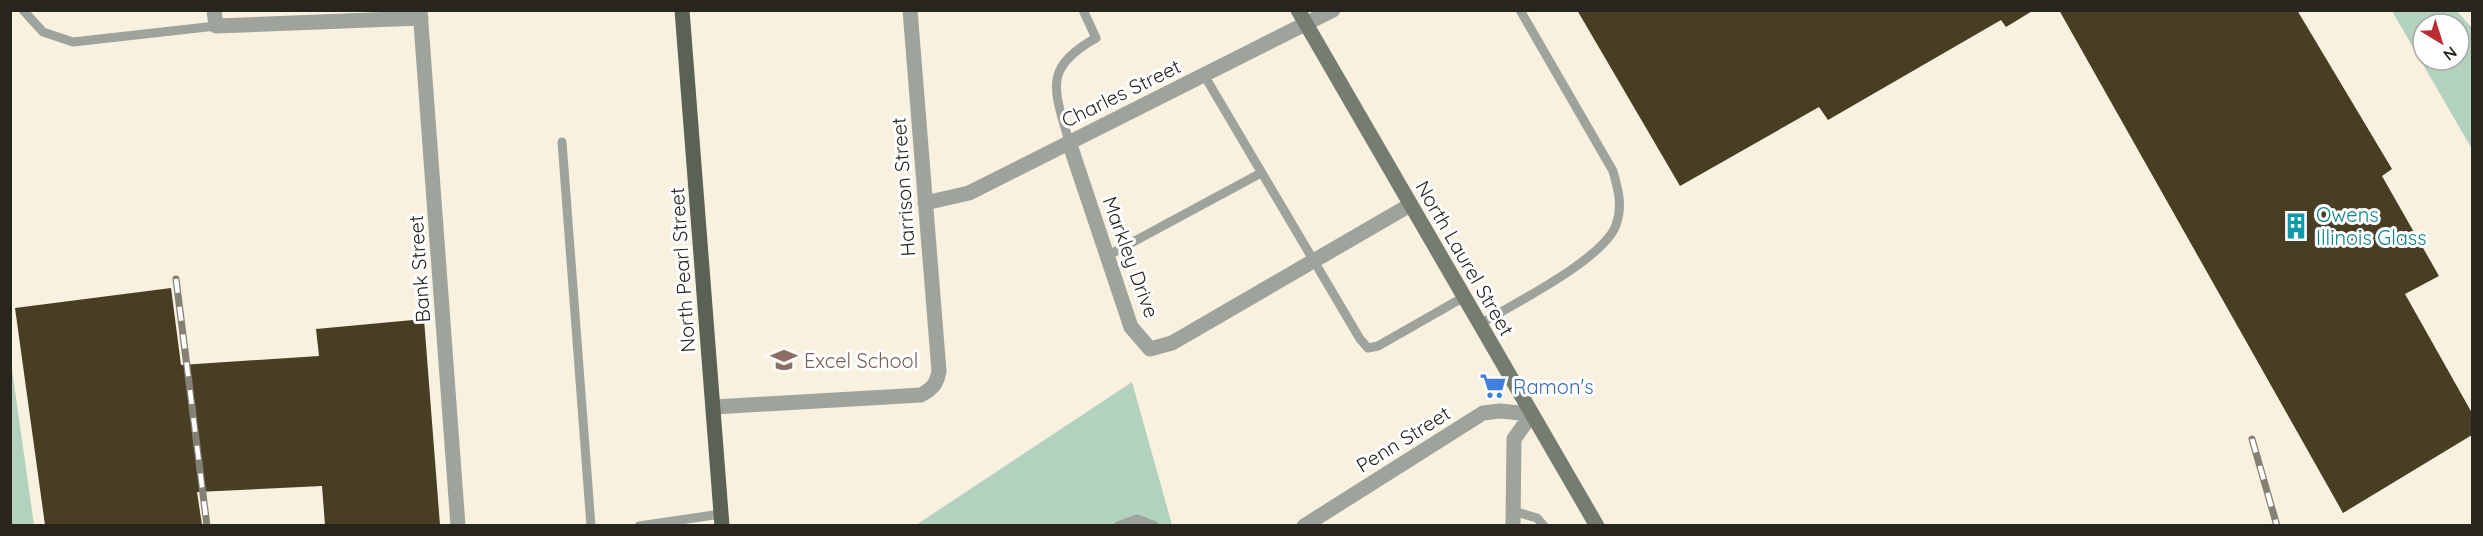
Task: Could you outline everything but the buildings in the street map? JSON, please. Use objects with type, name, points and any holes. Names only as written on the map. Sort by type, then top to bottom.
[{"type":"main road","name":"North Pearl Street","points":[[682,10],[722,520]]},
{"type":"street","name":"Harrison Street","points":[[714,407],[921,395],[937,382],[938,360],[910,10]]},
{"type":"street","name":"Charles Street","points":[[925,203],[969,193],[1204,75],[1302,17],[1333,10]]},
{"type":"street","points":[[215,18],[420,14]]},
{"type":"street","name":"Bank Street","points":[[420,14],[458,525]]},
{"type":"street","name":"North Laurel Street","points":[[1302,17],[1597,525]]},
{"type":"street","name":"Markley Drive","points":[[1069,142],[1131,327],[1150,349],[1172,344],[1410,205]]},
{"type":"street","name":"Penn Street","points":[[1304,525],[1483,413],[1500,411],[1532,414]]},
{"type":"street","points":[[1513,518],[1514,440],[1532,414]]},
{"type":"lane","points":[[23,10],[44,32],[73,42],[215,18]]},
{"type":"lane","name":"Markley Drive","points":[[1069,142],[1056,94],[1056,77],[1065,59],[1096,38],[1083,10]]},
{"type":"lane","points":[[1480,324],[1570,269],[1599,248],[1616,226],[1621,198],[1613,171],[1520,10]]},
{"type":"lane","points":[[1204,75],[1313,262],[1360,339],[1368,348],[1378,346],[1464,297]]},
{"type":"lane","points":[[562,142],[591,525]]},
{"type":"lane","points":[[1107,256],[1261,173]]},
{"type":"lane","points":[[1513,518],[1537,518],[1544,525]]},
{"type":"lane","points":[[1118,525],[1137,519],[1155,525]]},
{"type":"lane","points":[[639,525],[722,520]]},
{"type":"green space","points":[[2392,11],[2457,11],[2411,12],[2411,44]]},
{"type":"green space","points":[[2472,28],[2472,149],[2427,72],[2471,72]]},
{"type":"green space","points":[[11,362],[34,525],[11,525]]},
{"type":"green space","points":[[1132,382],[1172,525],[916,525]]},
{"type":"railway","points":[[176,279],[207,526]]},
{"type":"railway","points":[[2252,439],[2277,526]]},
{"type":"place","name":"Owens Illinois Glass","points":[[2296,226]]},
{"type":"place","name":"Excel School","points":[[784,360]]},
{"type":"place","name":"Ramon's","points":[[1493,386]]}]
